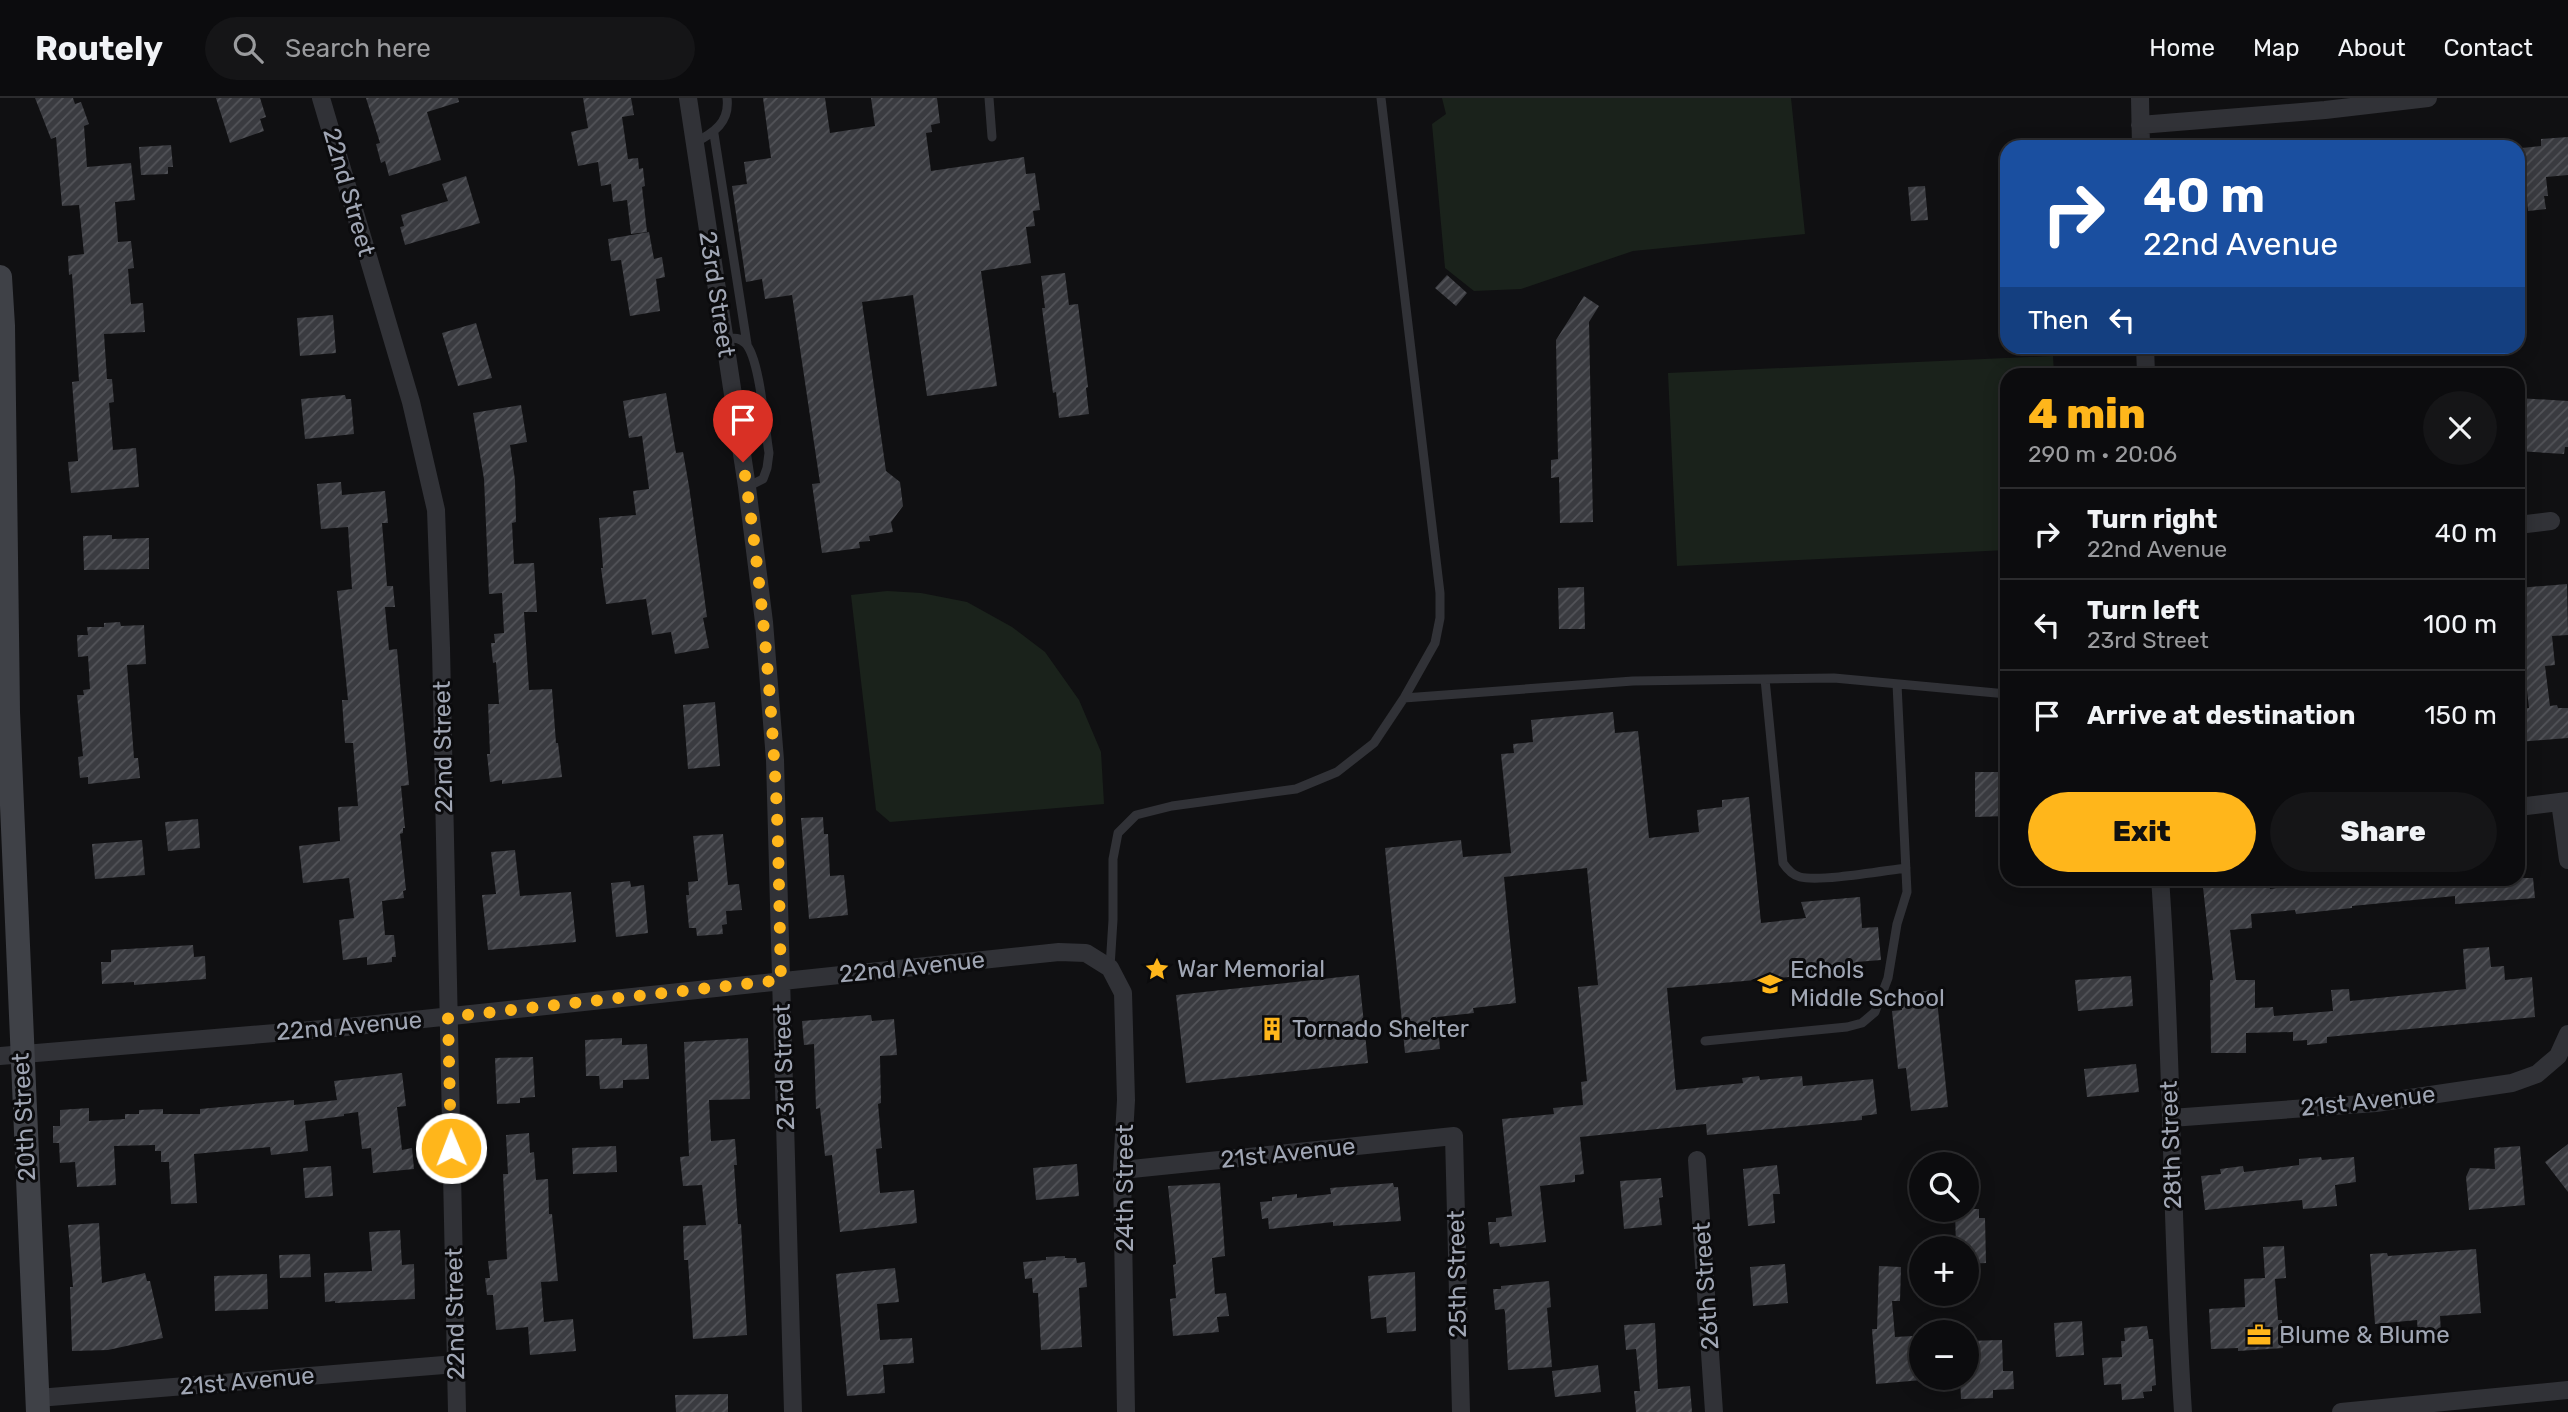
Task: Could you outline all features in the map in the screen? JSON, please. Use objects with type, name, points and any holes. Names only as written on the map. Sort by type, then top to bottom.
[{"type":"street","name":"22nd Street","points":[[321,98],[411,402],[436,510],[457,1412]]},
{"type":"street","name":"23rd Street","points":[[688,98],[747,487],[764,622],[774,746],[793,1412]]},
{"type":"street","points":[[2140,98],[2141,140]]},
{"type":"street","points":[[2140,125],[2325,110],[2428,98]]},
{"type":"street","name":"20th Street","points":[[1,286],[11,1055],[38,1405]]},
{"type":"street","points":[[2525,524],[2552,521]]},
{"type":"street","points":[[2525,806],[2564,801],[2568,860]]},
{"type":"street","name":"28th Street","points":[[2160,886],[2171,1118],[2176,1315],[2183,1412]]},
{"type":"street","name":"22nd Avenue","points":[[11,1055],[333,1029],[1059,952],[1086,953],[1110,968]]},
{"type":"street","name":"24th Street","points":[[1110,968],[1124,993],[1126,1100],[1122,1170],[1126,1412]]},
{"type":"street","name":"21st Avenue","points":[[2171,1118],[2376,1103],[2512,1083],[2537,1073],[2557,1056],[2568,1034]]},
{"type":"street","name":"21st Avenue","points":[[1122,1170],[1454,1136]]},
{"type":"street","name":"25th Street","points":[[1454,1136],[1461,1412]]},
{"type":"street","name":"26th Street","points":[[1697,1160],[1714,1412]]},
{"type":"street","name":"21st Avenue","points":[[38,1405],[456,1364]]},
{"type":"street","points":[[2342,1412],[2568,1390]]},
{"type":"lane","points":[[694,142],[714,134],[727,116],[727,98]]},
{"type":"lane","points":[[989,98],[992,137]]},
{"type":"lane","points":[[1110,968],[1113,920],[1112,859],[1118,832],[1136,815],[1172,806],[1296,789],[1337,772],[1374,743],[1404,698],[1435,643],[1440,618],[1440,593],[1381,98]]},
{"type":"lane","points":[[714,134],[747,344],[755,359],[769,453],[763,479],[747,487]]},
{"type":"lane","points":[[724,338],[737,338],[747,344]]},
{"type":"lane","points":[[1404,698],[1633,681],[1834,678],[2000,693]]},
{"type":"lane","points":[[1765,679],[1783,863],[1799,877],[1816,878],[1906,868]]},
{"type":"lane","points":[[1705,1041],[1847,1027],[1862,1023],[1875,1012],[1888,978],[1897,924],[1907,892],[1897,684]]},
{"type":"shaded area","points":[[1442,98],[1791,98],[1805,234],[1633,251],[1521,289],[1474,291],[1445,268],[1432,124],[1446,114]]},
{"type":"shaded area","points":[[2053,356],[2054,368],[2000,368],[2000,550],[1677,566],[1668,373]]},
{"type":"shaded area","points":[[887,591],[921,593],[967,602],[1012,627],[1045,652],[1079,700],[1101,752],[1104,804],[890,822],[876,810],[851,595]]},
{"type":"building","points":[[35,98],[73,98],[75,104],[81,102],[89,124],[84,126],[87,167],[131,163],[135,200],[115,202],[118,242],[131,241],[134,268],[128,269],[131,304],[143,303],[145,332],[104,334],[107,379],[112,379],[114,402],[109,403],[113,450],[136,448],[139,487],[71,493],[68,462],[78,461],[72,382],[79,381],[72,274],[69,275],[68,256],[84,254],[79,205],[62,206],[56,137],[51,139]]},
{"type":"building","points":[[216,98],[260,98],[266,117],[260,119],[264,131],[230,143]]},
{"type":"building","points":[[366,98],[458,98],[459,102],[427,112],[441,160],[389,176],[385,161],[381,163],[376,144],[380,143]]},
{"type":"building","points":[[583,98],[631,98],[634,115],[622,117],[628,159],[638,158],[639,169],[643,168],[645,186],[642,187],[647,232],[631,234],[627,200],[613,202],[611,184],[601,186],[598,162],[578,166],[571,132],[588,128]]},
{"type":"building","points":[[763,98],[825,98],[830,133],[875,126],[871,98],[937,98],[940,123],[931,125],[932,132],[926,133],[931,171],[1024,157],[1026,174],[1035,173],[1040,210],[1033,211],[1035,226],[1026,227],[1031,263],[981,271],[997,386],[927,396],[913,295],[862,302],[886,471],[900,482],[903,506],[891,522],[893,532],[869,536],[870,541],[859,542],[860,548],[822,553],[812,484],[820,483],[792,295],[765,299],[762,279],[746,282],[732,186],[747,184],[744,162],[771,158]]},
{"type":"building","points":[[2568,137],[2568,175],[2546,177],[2546,209],[2528,211],[2525,148],[2541,146],[2541,139]]},
{"type":"building","points":[[171,145],[173,167],[168,167],[168,174],[141,175],[139,147]]},
{"type":"building","points":[[466,176],[480,223],[405,245],[400,227],[404,226],[401,215],[448,201],[442,184]]},
{"type":"building","points":[[1925,186],[1928,220],[1911,221],[1908,187]]},
{"type":"building","points":[[649,232],[654,259],[662,257],[665,277],[656,279],[660,311],[630,316],[621,260],[611,261],[608,239]]},
{"type":"building","points":[[1065,273],[1069,305],[1078,304],[1089,414],[1059,418],[1056,392],[1053,393],[1042,308],[1045,308],[1041,276]]},
{"type":"building","points":[[1447,275],[1467,293],[1456,306],[1435,288]]},
{"type":"building","points":[[1584,296],[1599,306],[1589,322],[1593,522],[1560,523],[1559,477],[1551,478],[1551,460],[1558,459],[1556,340]]},
{"type":"building","points":[[333,315],[336,353],[300,356],[297,318]]},
{"type":"building","points":[[476,323],[492,378],[458,386],[442,333]]},
{"type":"building","points":[[666,393],[676,453],[683,452],[689,486],[707,617],[703,618],[709,648],[675,654],[671,632],[652,635],[646,599],[606,604],[599,518],[636,515],[633,491],[649,489],[642,436],[629,438],[623,401]]},
{"type":"building","points":[[345,395],[346,399],[351,399],[354,434],[305,439],[301,399]]},
{"type":"building","points":[[2525,398],[2568,401],[2568,447],[2565,447],[2564,454],[2525,451]]},
{"type":"building","points":[[521,405],[527,442],[510,445],[515,480],[516,522],[512,523],[514,564],[534,563],[537,612],[524,612],[529,690],[552,689],[556,743],[562,777],[502,784],[502,780],[490,782],[487,754],[490,754],[488,704],[499,704],[496,662],[493,663],[491,643],[495,643],[494,634],[504,633],[502,593],[489,594],[484,479],[473,413]]},
{"type":"building","points":[[341,482],[342,495],[385,491],[388,523],[382,523],[387,586],[393,586],[395,607],[385,607],[389,650],[397,649],[409,785],[401,786],[405,828],[400,834],[406,890],[403,891],[404,898],[382,901],[385,935],[394,935],[396,957],[392,957],[392,962],[367,965],[367,957],[343,960],[339,920],[354,918],[349,878],[303,883],[299,846],[340,841],[338,807],[358,806],[353,743],[345,743],[342,700],[348,700],[337,591],[352,589],[348,527],[321,529],[317,484]]},
{"type":"building","points":[[112,535],[112,539],[149,538],[149,569],[84,570],[83,536]]},
{"type":"building","points":[[2567,584],[2568,635],[2552,636],[2555,665],[2545,666],[2550,706],[2568,708],[2568,738],[2525,741],[2525,708],[2529,708],[2525,674],[2525,587]]},
{"type":"building","points":[[1584,587],[1585,629],[1559,629],[1558,588]]},
{"type":"building","points":[[120,622],[121,626],[144,625],[146,664],[127,665],[134,758],[138,758],[140,778],[88,784],[88,777],[80,778],[78,757],[83,756],[77,695],[84,695],[83,690],[90,689],[88,656],[78,657],[77,635],[88,635],[87,627],[104,627],[104,623]]},
{"type":"building","points":[[715,702],[720,766],[688,769],[683,705]]},
{"type":"building","points":[[1613,712],[1615,733],[1638,731],[1649,838],[1699,832],[1697,810],[1722,807],[1722,800],[1749,797],[1761,923],[1806,918],[1801,902],[1860,897],[1862,928],[1878,927],[1881,960],[1856,962],[1857,971],[1850,972],[1850,975],[1832,977],[1832,973],[1667,988],[1676,1090],[1743,1083],[1742,1078],[1759,1076],[1760,1080],[1802,1076],[1803,1086],[1873,1079],[1877,1114],[1862,1116],[1862,1120],[1707,1135],[1706,1124],[1580,1137],[1584,1174],[1575,1175],[1575,1182],[1540,1186],[1546,1242],[1500,1247],[1499,1243],[1490,1244],[1488,1222],[1512,1216],[1502,1119],[1554,1114],[1553,1108],[1583,1105],[1581,1082],[1587,1081],[1578,987],[1598,985],[1587,868],[1504,877],[1516,1003],[1473,1008],[1474,1013],[1437,1017],[1440,1049],[1405,1053],[1385,848],[1461,840],[1463,857],[1511,853],[1501,754],[1514,753],[1513,744],[1533,742],[1531,720]]},
{"type":"building","points":[[1975,772],[2000,772],[2000,816],[1975,817]]},
{"type":"building","points":[[823,817],[824,834],[828,834],[830,876],[844,875],[848,915],[809,919],[801,818]]},
{"type":"building","points":[[198,819],[200,848],[168,851],[165,822]]},
{"type":"building","points":[[723,834],[728,885],[739,884],[742,910],[726,911],[727,924],[722,925],[723,934],[697,936],[696,928],[689,928],[686,895],[689,895],[688,882],[698,881],[693,836]]},
{"type":"building","points":[[142,840],[145,875],[95,879],[92,844]]},
{"type":"building","points":[[515,850],[520,896],[571,892],[576,942],[488,950],[482,895],[496,894],[491,852]]},
{"type":"building","points":[[2525,878],[2533,878],[2535,898],[2455,904],[2455,896],[2296,914],[2295,910],[2251,914],[2252,928],[2230,930],[2236,980],[2255,980],[2255,1008],[2273,1007],[2274,1016],[2333,1011],[2331,990],[2349,989],[2350,1001],[2466,989],[2463,949],[2489,947],[2491,967],[2504,966],[2505,980],[2532,977],[2535,1017],[2327,1037],[2327,1043],[2307,1045],[2307,1040],[2293,1041],[2293,1032],[2246,1033],[2246,1053],[2211,1053],[2210,980],[2213,980],[2203,887],[2270,886],[2270,889],[2295,886],[2525,886]]},
{"type":"building","points":[[630,881],[631,887],[644,885],[648,933],[616,937],[611,883]]},
{"type":"building","points":[[193,945],[194,957],[205,956],[206,979],[134,985],[134,982],[102,984],[101,962],[111,962],[111,950]]},
{"type":"building","name":"Tornado Shelter","points":[[1359,975],[1368,1063],[1186,1083],[1176,995]]},
{"type":"building","points":[[2131,976],[2133,1006],[2078,1011],[2075,980]]},
{"type":"building","points":[[1936,990],[1948,1107],[1911,1111],[1906,1068],[1898,1069],[1892,1011],[1902,1010],[1900,993]]},
{"type":"building","points":[[871,1015],[872,1021],[894,1019],[897,1055],[880,1056],[881,1103],[878,1104],[882,1148],[876,1149],[880,1193],[914,1190],[917,1223],[840,1232],[832,1155],[825,1156],[820,1108],[816,1109],[814,1044],[804,1045],[802,1021]]},
{"type":"building","points":[[622,1038],[622,1045],[647,1044],[649,1079],[623,1080],[623,1088],[600,1089],[599,1076],[586,1076],[585,1040]]},
{"type":"building","points":[[748,1038],[750,1099],[709,1100],[711,1141],[735,1139],[737,1165],[734,1165],[738,1224],[741,1224],[747,1335],[693,1339],[683,1226],[706,1225],[702,1185],[683,1186],[680,1157],[689,1156],[684,1042]]},
{"type":"building","points":[[533,1057],[535,1097],[520,1098],[520,1103],[497,1104],[495,1058]]},
{"type":"building","points":[[2136,1064],[2139,1092],[2087,1097],[2084,1069]]},
{"type":"building","points":[[402,1073],[406,1106],[397,1107],[402,1150],[412,1148],[414,1169],[373,1173],[371,1148],[362,1149],[358,1112],[305,1121],[308,1151],[271,1155],[270,1147],[194,1154],[197,1203],[171,1204],[169,1162],[161,1162],[161,1151],[155,1151],[155,1145],[114,1146],[116,1185],[77,1187],[75,1162],[60,1163],[59,1143],[53,1143],[53,1126],[60,1126],[60,1110],[89,1108],[89,1121],[125,1119],[125,1114],[139,1114],[139,1110],[163,1109],[163,1114],[200,1114],[200,1109],[294,1100],[294,1105],[337,1100],[334,1081]]},
{"type":"building","points":[[529,1133],[530,1153],[534,1152],[536,1180],[548,1179],[549,1214],[552,1214],[558,1281],[541,1282],[544,1322],[573,1319],[576,1351],[530,1355],[528,1327],[496,1330],[493,1295],[487,1295],[485,1278],[490,1278],[488,1261],[507,1259],[503,1174],[508,1174],[506,1135]]},
{"type":"building","points":[[2568,1144],[2568,1192],[2545,1162]]},
{"type":"building","points":[[616,1146],[617,1172],[573,1174],[572,1148]]},
{"type":"building","points":[[2520,1146],[2525,1205],[2469,1210],[2466,1177],[2470,1168],[2495,1169],[2494,1148]]},
{"type":"building","points":[[2321,1157],[2322,1160],[2354,1157],[2356,1182],[2335,1185],[2337,1206],[2303,1209],[2302,1200],[2205,1210],[2201,1176],[2221,1174],[2220,1169],[2243,1166],[2244,1172],[2299,1165],[2299,1159]]},
{"type":"building","points":[[1077,1164],[1079,1196],[1036,1200],[1033,1168]]},
{"type":"building","points":[[1777,1165],[1780,1194],[1773,1194],[1775,1223],[1748,1226],[1743,1169]]},
{"type":"building","points":[[331,1166],[333,1196],[305,1198],[303,1168]]},
{"type":"building","points":[[1661,1178],[1663,1197],[1659,1198],[1662,1225],[1624,1229],[1620,1181]]},
{"type":"building","points":[[1220,1183],[1225,1256],[1212,1258],[1215,1294],[1226,1293],[1229,1316],[1217,1317],[1219,1332],[1173,1336],[1170,1299],[1176,1298],[1173,1265],[1176,1264],[1168,1186]]},
{"type":"building","points":[[1393,1183],[1394,1187],[1398,1187],[1401,1221],[1333,1226],[1333,1222],[1269,1229],[1268,1218],[1262,1219],[1260,1202],[1272,1201],[1272,1197],[1297,1194],[1297,1198],[1331,1194],[1330,1188]]},
{"type":"building","points":[[1979,1218],[1985,1218],[1986,1263],[1979,1263],[1979,1236],[1956,1236],[1955,1222],[1979,1222]]},
{"type":"building","points":[[99,1223],[102,1283],[145,1273],[147,1281],[150,1281],[163,1338],[108,1350],[72,1351],[70,1287],[73,1287],[68,1225]]},
{"type":"building","points":[[400,1230],[402,1265],[414,1264],[415,1299],[325,1302],[324,1273],[372,1271],[369,1232]]},
{"type":"building","points":[[2284,1246],[2286,1278],[2275,1279],[2278,1320],[2282,1320],[2283,1348],[2238,1351],[2238,1348],[2211,1349],[2209,1309],[2245,1307],[2244,1279],[2265,1278],[2263,1247]]},
{"type":"building","points":[[2476,1249],[2481,1313],[2440,1316],[2441,1333],[2418,1334],[2417,1320],[2375,1324],[2370,1254],[2387,1253],[2388,1256]]},
{"type":"building","points":[[310,1254],[311,1277],[280,1278],[279,1255]]},
{"type":"building","points":[[1065,1256],[1076,1258],[1077,1263],[1085,1262],[1087,1287],[1079,1288],[1082,1347],[1041,1350],[1038,1293],[1033,1293],[1032,1278],[1025,1279],[1023,1262]]},
{"type":"building","points":[[1785,1264],[1788,1303],[1753,1306],[1750,1267]]},
{"type":"building","points":[[1879,1266],[1901,1267],[1900,1301],[1892,1301],[1895,1337],[1909,1336],[1909,1381],[1876,1384],[1872,1329],[1877,1329]]},
{"type":"building","points":[[895,1268],[899,1302],[877,1304],[880,1340],[912,1338],[914,1363],[883,1365],[885,1393],[847,1396],[836,1274]]},
{"type":"building","points":[[1415,1272],[1416,1331],[1387,1333],[1386,1317],[1371,1319],[1368,1276]]},
{"type":"building","points":[[267,1274],[268,1309],[215,1311],[214,1276]]},
{"type":"building","points":[[1549,1281],[1551,1307],[1547,1308],[1552,1367],[1508,1370],[1505,1312],[1504,1309],[1495,1310],[1493,1289]]},
{"type":"building","points":[[2082,1321],[2084,1355],[2056,1357],[2054,1323]]},
{"type":"building","points":[[1655,1323],[1658,1389],[1690,1386],[1692,1412],[1636,1412],[1634,1391],[1640,1391],[1636,1349],[1626,1350],[1624,1325]]},
{"type":"building","points":[[2147,1326],[2149,1339],[2153,1339],[2156,1385],[2152,1386],[2152,1391],[2143,1392],[2144,1398],[2122,1400],[2121,1384],[2104,1385],[2102,1358],[2122,1357],[2124,1328]]},
{"type":"building","points":[[2002,1340],[2003,1371],[2013,1371],[2014,1389],[1993,1390],[1993,1398],[1961,1399],[1961,1390],[1979,1390],[1979,1341]]},
{"type":"building","points":[[1598,1365],[1601,1392],[1555,1397],[1552,1371]]},
{"type":"building","points":[[728,1394],[728,1412],[676,1412],[675,1395]]},
{"type":"place","name":"War Memorial","points":[[1157,969]]},
{"type":"place","name":"Echols Middle School","points":[[1770,984]]},
{"type":"place","name":"Tornado Shelter","points":[[1272,1029]]},
{"type":"place","name":"Blume & Blume","points":[[2259,1335]]},
{"type":"route","points":[[451,1148],[448,1017],[781,980],[775,760],[769,677],[743,462]]}]
